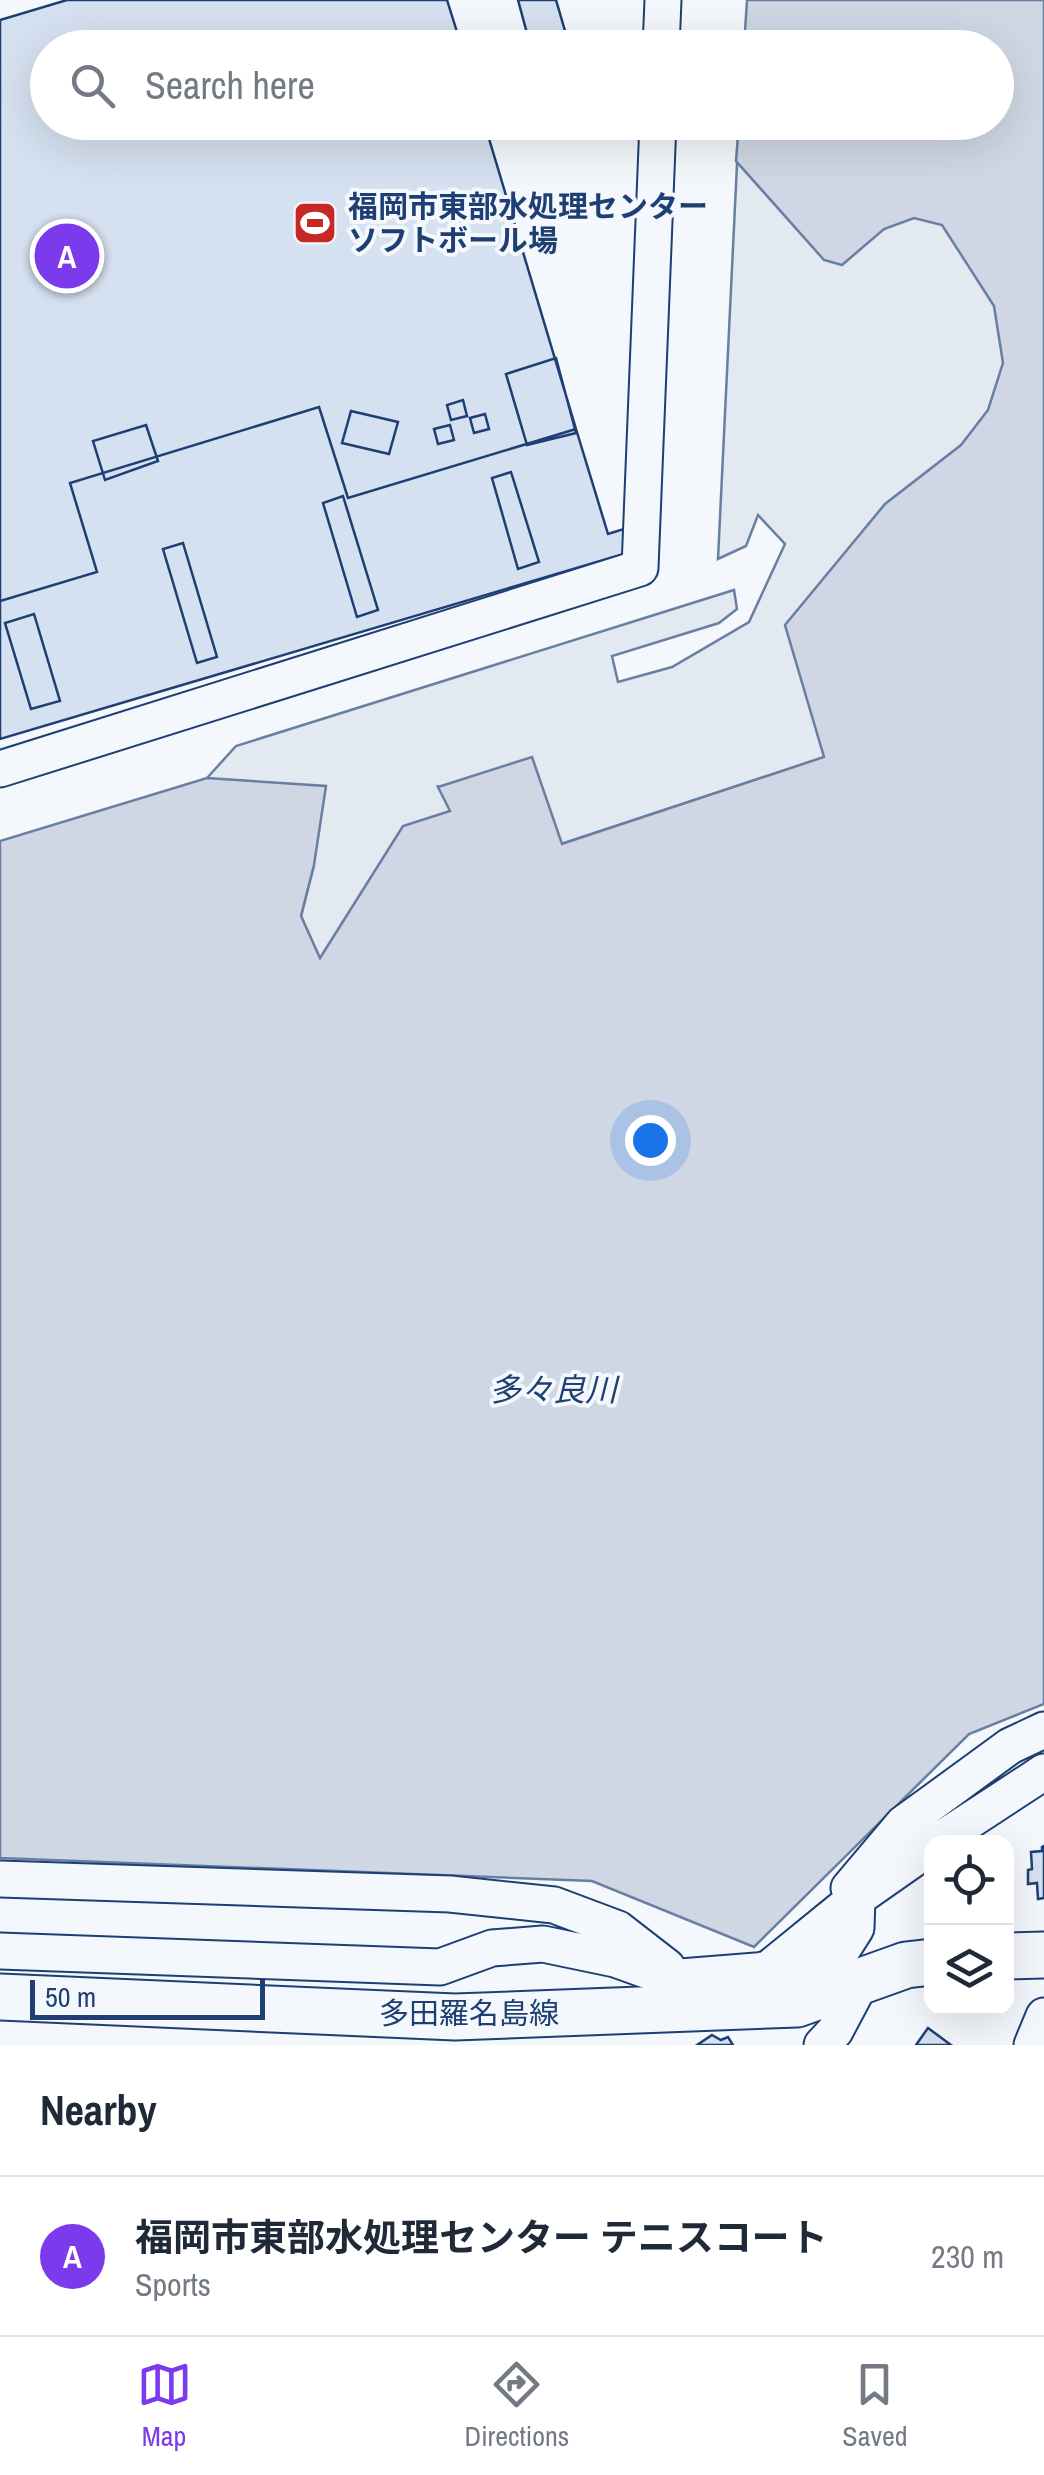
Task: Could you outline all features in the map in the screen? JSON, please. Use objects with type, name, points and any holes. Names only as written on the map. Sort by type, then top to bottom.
[{"type":"main road","points":[[1014,1956],[1044,1955]]},
{"type":"main road","name":"多田羅名島線","points":[[0,1996],[406,2029],[455,2017],[797,2004],[906,1965],[924,1963]]},
{"type":"street","points":[[662,30],[663,0]]},
{"type":"street","points":[[0,769],[640,568],[657,140]]},
{"type":"street","points":[[807,1938],[903,1824],[1010,1746],[1044,1730]]},
{"type":"street","points":[[948,1835],[1044,1772]]},
{"type":"street","points":[[0,1951],[440,1966],[492,1948],[543,1944],[615,1959],[668,1978],[767,1970],[857,1898],[924,1851]]},
{"type":"street","points":[[0,1879],[450,1894],[554,1905],[618,1929],[680,1977]]},
{"type":"street","points":[[762,1970],[768,1980],[800,1980],[837,1958],[856,1928],[857,1898]]},
{"type":"street","points":[[822,2045],[835,2031],[861,1982]]},
{"type":"street","points":[[1032,2045],[1044,2016]]},
{"type":"shaded area","points":[[738,140],[785,140],[1012,224],[1044,657],[825,757],[561,844],[439,787],[451,811],[319,959],[301,916],[314,865],[207,778],[236,746],[734,590],[737,609],[719,623],[612,656],[618,682],[672,667],[749,622],[785,544],[758,515],[746,546],[718,559]]},
{"type":"water","name":"多々良川","points":[[747,0],[1044,0],[1044,1704],[969,1734],[754,1947],[592,1881],[0,1858],[0,841],[207,778],[326,786],[314,865],[301,916],[320,958],[403,826],[450,811],[438,787],[532,757],[562,844],[824,757],[785,625],[885,504],[961,445],[988,410],[1003,363],[994,306],[942,225],[914,218],[884,229],[842,265],[824,260],[736,161],[738,140],[1014,140],[1014,30],[745,30]]},
{"type":"building","points":[[67,0],[447,0],[456,30],[30,30],[30,140],[489,140],[576,429],[348,498],[319,407],[70,483],[97,572],[0,601],[0,20]]},
{"type":"building","points":[[518,0],[556,0],[565,30],[526,30]]},
{"type":"building","points":[[556,358],[576,433],[527,445],[506,374]]},
{"type":"building","points":[[463,400],[467,416],[451,420],[447,405]]},
{"type":"building","points":[[319,407],[348,498],[576,429],[608,534],[627,528],[634,551],[0,739],[0,601],[97,572],[70,483]]},
{"type":"building","points":[[351,411],[398,422],[389,454],[342,443]]},
{"type":"building","points":[[485,414],[489,429],[474,433],[470,418]]},
{"type":"building","points":[[146,425],[158,461],[105,480],[93,441]]},
{"type":"building","points":[[450,425],[454,440],[438,444],[434,429]]},
{"type":"building","points":[[511,472],[539,562],[518,569],[492,478]]},
{"type":"building","points":[[343,496],[378,610],[357,617],[323,503]]},
{"type":"building","points":[[183,543],[217,657],[197,663],[163,549]]},
{"type":"building","points":[[34,614],[60,701],[31,709],[5,623]]},
{"type":"building","points":[[1044,1846],[1044,1898],[1038,1899],[1037,1883],[1028,1884],[1028,1870],[1032,1869],[1031,1852],[1042,1851]]},
{"type":"building","points":[[928,2028],[951,2045],[916,2045]]},
{"type":"building","points":[[712,2035],[721,2040],[728,2037],[733,2045],[697,2045]]},
{"type":"place","name":"福岡市東部水処理センター ソフトボール場","points":[[315,223]]},
{"type":"place","name":"福岡市東部水処理センター テニスコート","points":[[67,256]]}]
